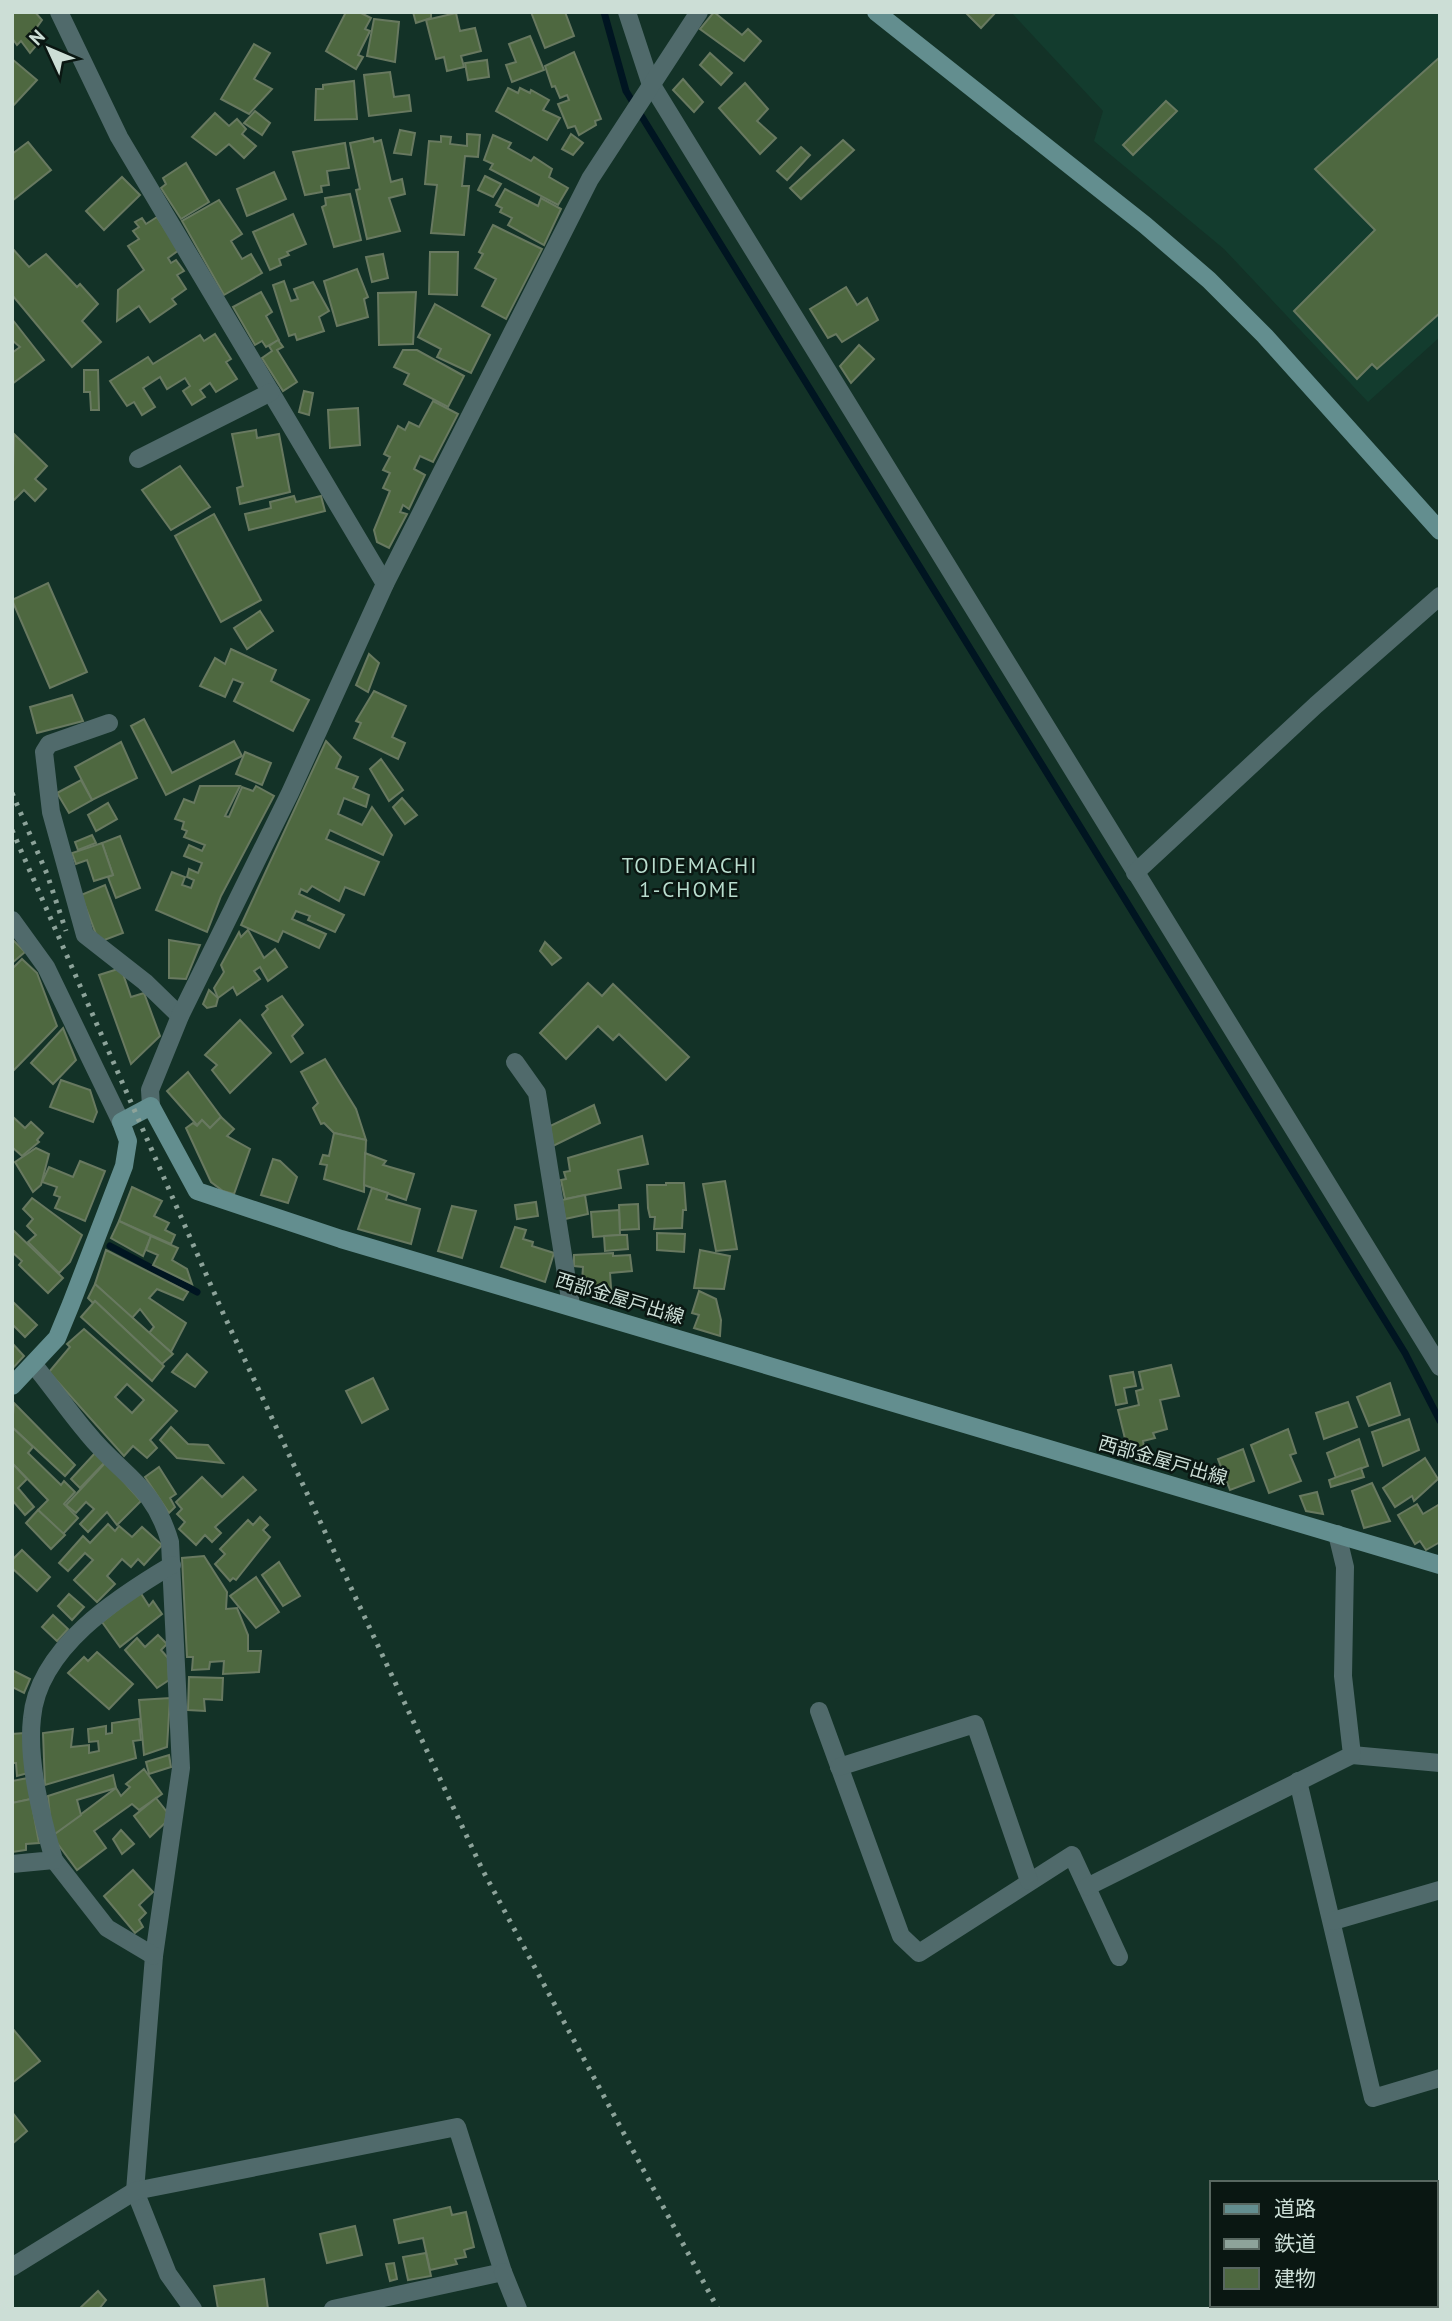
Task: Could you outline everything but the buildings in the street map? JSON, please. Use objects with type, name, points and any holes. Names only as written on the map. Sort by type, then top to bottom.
[{"type":"main road","points":[[876,12],[1145,225],[1209,280],[1265,336],[1440,531]]},
{"type":"main road","points":[[12,1386],[57,1338],[124,1166],[128,1141],[121,1122],[151,1106]]},
{"type":"main road","name":"西部金屋戸出線","points":[[151,1106],[197,1191],[341,1238],[1440,1565]]},
{"type":"street","points":[[59,12],[120,137],[384,584]]},
{"type":"street","points":[[626,12],[646,90],[1440,1367]]},
{"type":"street","points":[[151,1106],[150,1090],[180,1016],[290,793],[384,584],[590,179],[699,12]]},
{"type":"street","points":[[138,459],[271,392]]},
{"type":"street","points":[[1135,873],[1316,705],[1440,596]]},
{"type":"street","points":[[109,723],[48,744],[44,752],[51,812],[85,935],[145,982],[180,1016]]},
{"type":"street","points":[[12,920],[46,967],[121,1122]]},
{"type":"street","points":[[515,1062],[537,1093],[571,1305]]},
{"type":"street","points":[[34,1365],[89,1436],[129,1472],[162,1514],[170,1542],[181,1768],[154,1956],[135,2191],[169,2274],[193,2309]]},
{"type":"street","points":[[1337,1534],[1345,1567],[1343,1676],[1352,1755]]},
{"type":"street","points":[[154,1956],[107,1928],[54,1860],[40,1811],[32,1717],[48,1672],[89,1622],[117,1598],[172,1566]]},
{"type":"street","points":[[819,1711],[901,1936],[919,1953],[1072,1855],[1119,1957]]},
{"type":"street","points":[[839,1767],[975,1724],[1029,1881]]},
{"type":"street","points":[[1087,1887],[1352,1755],[1440,1763]]},
{"type":"street","points":[[1298,1781],[1373,2098],[1440,2078]]},
{"type":"street","points":[[12,1864],[54,1860]]},
{"type":"street","points":[[1332,1921],[1440,1890]]},
{"type":"street","points":[[12,2267],[135,2191],[457,2127],[503,2272],[518,2309]]},
{"type":"street","points":[[333,2309],[503,2272]]},
{"type":"shaded area","points":[[1011,12],[1440,12],[1440,337],[1368,402],[1224,249],[1094,141],[1103,111]]},
{"type":"waterway","points":[[604,12],[626,91],[1405,1353],[1440,1421]]},
{"type":"waterway","points":[[110,1246],[197,1292]]},
{"type":"railway","points":[[12,793],[47,874],[66,931]]},
{"type":"railway","points":[[12,830],[223,1313],[482,1869],[718,2309]]},
{"type":"district","name":"TOIDEMACHI 1-CHOME","points":[[690,878]]}]
